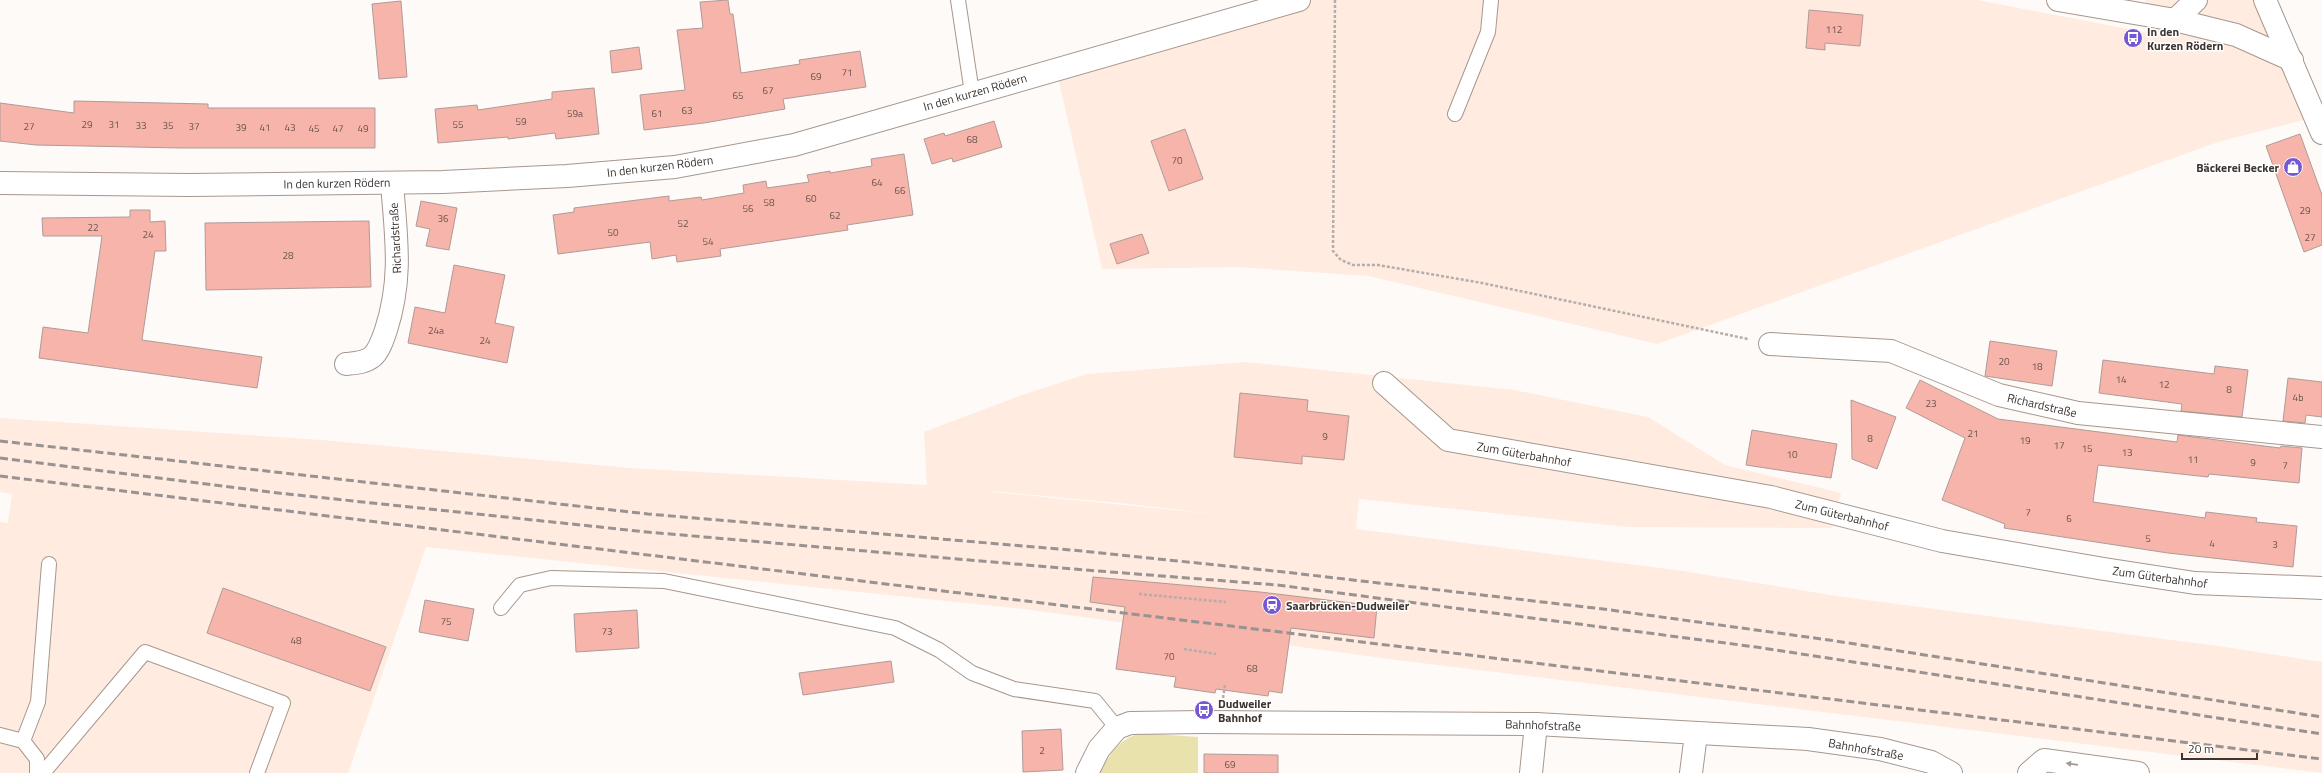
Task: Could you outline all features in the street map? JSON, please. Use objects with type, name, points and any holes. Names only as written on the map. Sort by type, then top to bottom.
[{"type":"street","name":"In den kurzen Rödern","points":[[0,183],[189,185],[392,183],[567,176],[675,167],[794,145],[1299,0]]},
{"type":"street","points":[[2058,0],[2175,20],[2236,35],[2292,60]]},
{"type":"street","points":[[2175,20],[2196,0]]},
{"type":"street","points":[[2266,0],[2322,134]]},
{"type":"street","name":"Richardstraße","points":[[346,364],[361,362],[373,357],[382,342],[394,304],[398,270],[392,183]]},
{"type":"street","name":"Richardstraße","points":[[1770,344],[1891,351],[1999,395],[2078,413],[2322,437]]},
{"type":"street","name":"Zum Güterbahnhof","points":[[1384,383],[1448,440],[1771,497],[1942,541],[2104,569],[2196,584],[2322,588]]},
{"type":"street","points":[[1531,773],[1536,724]]},
{"type":"street","name":"Bahnhofstraße","points":[[1123,725],[1536,724],[1808,739],[1880,749],[1931,762],[1951,773]]},
{"type":"street","points":[[1087,773],[1099,749],[1123,725]]},
{"type":"street","points":[[1691,773],[1696,734]]},
{"type":"street","points":[[2030,773],[2044,760],[2138,773]]},
{"type":"lane","points":[[958,0],[972,93]]},
{"type":"lane","points":[[1455,114],[1488,32],[1491,0]]},
{"type":"lane","points":[[23,740],[38,702],[49,564]]},
{"type":"lane","points":[[501,608],[520,585],[551,578],[664,581],[895,628],[939,650],[972,673],[1014,689],[1095,701],[1123,725]]},
{"type":"lane","points":[[43,773],[145,652],[283,702],[257,773]]},
{"type":"lane","points":[[0,735],[23,740],[38,759],[37,773]]},
{"type":"path","points":[[1335,0],[1333,251],[1341,260],[1353,265],[1378,265],[1482,283],[1770,344]]},
{"type":"path","points":[[1139,594],[1226,602]]},
{"type":"path","points":[[1184,649],[1216,654]]},
{"type":"path","points":[[1224,692],[1225,685]]},
{"type":"shaded area","points":[[1275,0],[1977,0],[2159,35],[2145,0],[2265,0],[2315,117],[2218,142],[1657,344],[1369,276],[1239,267],[1102,269],[1055,64]]},
{"type":"shaded area","points":[[1246,362],[1514,390],[1648,417],[1725,465],[1841,493],[1832,528],[1628,527],[1359,499],[1356,529],[1683,571],[1843,597],[2225,647],[2322,662],[2322,773],[1389,659],[1024,609],[426,547],[348,773],[0,773],[0,522],[8,523],[12,494],[0,492],[0,418],[321,440],[630,468],[927,485],[924,432],[1019,396],[1087,374]],"holes":[[[993,491],[1129,504],[1223,515]]]},
{"type":"shaded area","points":[[1141,733],[1198,737],[1198,773],[1100,773],[1111,753],[1121,743],[1134,735]]},
{"type":"building","points":[[728,0],[730,14],[733,14],[741,73],[800,64],[799,60],[860,51],[866,87],[783,99],[785,109],[704,123],[644,130],[640,95],[685,90],[677,30],[703,28],[700,2]]},
{"type":"building","points":[[401,1],[407,77],[379,79],[372,4]]},
{"type":"building","points":[[1809,10],[1863,15],[1860,46],[1825,43],[1825,50],[1806,48]]},
{"type":"building","points":[[639,47],[642,69],[612,73],[610,51]]},
{"type":"building","points":[[594,88],[599,134],[556,139],[555,133],[508,139],[508,137],[438,143],[435,109],[477,105],[478,110],[552,99],[552,92]]},
{"type":"building","points":[[74,101],[208,104],[208,108],[375,108],[375,148],[181,148],[36,145],[0,141],[0,103],[74,113]]},
{"type":"building","points":[[994,121],[1002,147],[953,162],[952,158],[932,164],[924,139],[944,133],[945,136]]},
{"type":"building","points":[[1185,129],[1203,179],[1169,191],[1151,141]]},
{"type":"building","points":[[2300,134],[2322,195],[2322,245],[2304,252],[2266,146]]},
{"type":"building","points":[[904,154],[913,215],[847,225],[848,230],[720,249],[721,256],[677,262],[676,255],[652,259],[650,242],[558,254],[553,215],[574,212],[574,208],[669,196],[669,201],[701,197],[702,200],[744,193],[743,185],[766,181],[767,188],[809,182],[807,175],[872,166],[871,159]]},
{"type":"building","points":[[421,201],[457,208],[449,250],[426,246],[430,229],[416,226]]},
{"type":"building","points":[[130,210],[150,210],[150,222],[165,221],[166,251],[155,251],[142,340],[262,357],[257,388],[39,358],[43,327],[88,333],[102,236],[43,236],[42,218],[130,217]]},
{"type":"building","points":[[369,221],[371,287],[206,290],[205,223]]},
{"type":"building","points":[[1142,234],[1149,253],[1117,264],[1110,244]]},
{"type":"building","points":[[454,265],[505,275],[495,323],[514,327],[507,363],[408,343],[415,307],[445,313]]},
{"type":"building","points":[[1990,341],[2057,351],[2052,386],[1985,376]]},
{"type":"building","points":[[2103,360],[2214,374],[2215,366],[2248,370],[2242,417],[2181,411],[2182,404],[2099,393]]},
{"type":"building","points":[[2288,378],[2322,382],[2322,417],[2306,415],[2305,423],[2283,421]]},
{"type":"building","points":[[1920,380],[1998,419],[2177,442],[2178,435],[2280,448],[2281,446],[2302,448],[2299,483],[2209,474],[2208,477],[2098,465],[2093,502],[2205,518],[2206,512],[2257,518],[2256,522],[2297,526],[2293,567],[2168,553],[2004,528],[2005,524],[1942,500],[1965,438],[1906,408]]},
{"type":"building","points":[[1240,393],[1308,400],[1307,411],[1349,416],[1344,460],[1302,456],[1302,464],[1234,457]]},
{"type":"building","points":[[1851,400],[1896,417],[1877,469],[1852,459]]},
{"type":"building","points":[[1752,430],[1837,444],[1831,478],[1746,465]]},
{"type":"building","points":[[1093,577],[1260,592],[1377,606],[1374,638],[1291,628],[1282,693],[1269,691],[1268,696],[1216,689],[1215,693],[1174,687],[1176,677],[1116,669],[1125,607],[1090,602]]},
{"type":"building","points":[[223,588],[386,647],[370,691],[207,633]]},
{"type":"building","points":[[425,600],[474,609],[468,641],[419,632]]},
{"type":"building","points":[[637,610],[639,648],[576,652],[574,614]]},
{"type":"building","points":[[891,661],[894,682],[803,695],[799,673]]},
{"type":"building","points":[[1061,729],[1063,770],[1023,772],[1022,731]]},
{"type":"building","points":[[1204,754],[1278,755],[1278,773],[1204,773]]},
{"type":"railway","points":[[0,441],[648,514],[1082,551],[1284,572],[1603,609],[1829,640],[2322,717]]},
{"type":"railway","points":[[0,458],[278,493],[647,532],[1277,585],[1756,647],[2322,734]]},
{"type":"railway","points":[[0,476],[2322,759]]},
{"type":"place","name":"In den Kurzen Rödern","points":[[2133,38]]},
{"type":"place","name":"Bäckerei Becker","points":[[2293,167]]},
{"type":"place","name":"Saarbrücken-Dudweiler","points":[[1272,605]]},
{"type":"place","name":"Dudweiler Bahnhof","points":[[1204,710]]}]
